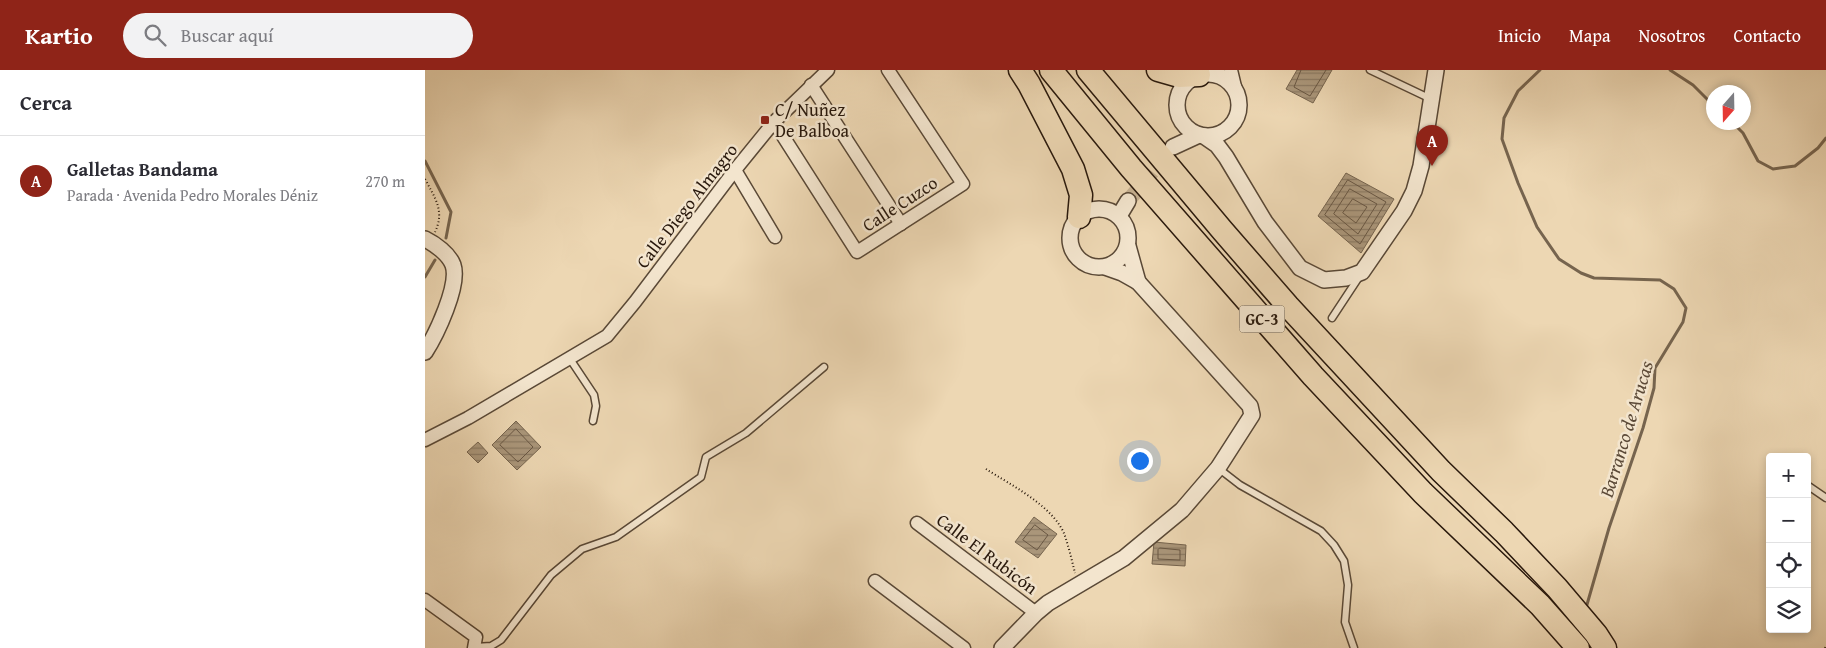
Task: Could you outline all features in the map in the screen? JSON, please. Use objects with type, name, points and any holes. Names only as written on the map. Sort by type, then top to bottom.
[{"type":"highway","points":[[1020,70],[1073,169],[1081,195],[1079,217]]},
{"type":"highway","name":"GC-3","points":[[1051,70],[1131,168],[1269,328],[1423,493],[1540,605],[1578,648]]},
{"type":"highway","name":"GC-3","points":[[1088,70],[1288,306],[1441,471],[1506,534],[1557,588],[1596,634],[1605,648]]},
{"type":"highway","points":[[1159,70],[1179,76],[1206,73]]},
{"type":"highway","points":[[1506,534],[1534,548],[1567,582],[1619,648]]},
{"type":"street","name":"Calle Diego Almagro","points":[[425,440],[468,418],[607,336],[735,170],[775,122],[828,70]]},
{"type":"street","name":"Calle Cuzco","points":[[775,122],[857,252],[963,184],[888,70]]},
{"type":"street","points":[[1181,120],[1173,147],[1201,136],[1213,136],[1223,133],[1230,127],[1236,119],[1239,110],[1239,100],[1231,70]]},
{"type":"street","points":[[1236,91],[1224,78],[1206,73],[1190,79],[1179,93],[1177,112],[1181,120],[1192,132],[1217,145],[1265,222],[1300,268],[1324,280],[1346,278],[1362,272],[1404,211],[1414,191],[1421,166],[1436,70]]},
{"type":"street","points":[[811,85],[901,224]]},
{"type":"street","points":[[1230,127],[1228,146],[1231,165]]},
{"type":"street","points":[[735,170],[775,237]]},
{"type":"street","points":[[1119,216],[1128,201]]},
{"type":"street","points":[[1002,648],[1048,604],[1124,558],[1182,510],[1219,468],[1252,415],[1251,406],[1138,282],[1122,273],[1105,267],[1087,265],[1079,259],[1073,252],[1070,234],[1073,224],[1079,217],[1094,209],[1103,209],[1119,216],[1128,230],[1128,246],[1138,282]]},
{"type":"street","points":[[425,352],[435,337],[455,283],[453,265],[442,251],[426,239]]},
{"type":"street","points":[[1105,267],[1120,260],[1128,246]]},
{"type":"street","name":"Calle El Rubicón","points":[[917,523],[1036,614]]},
{"type":"street","points":[[875,581],[964,648]]},
{"type":"street","points":[[425,600],[476,637],[475,647]]},
{"type":"lane","points":[[1370,70],[1432,99]]},
{"type":"lane","points":[[1332,318],[1362,272]]},
{"type":"lane","points":[[570,359],[594,395],[596,406],[593,421]]},
{"type":"lane","points":[[475,647],[491,646],[501,640],[551,575],[582,549],[616,537],[701,477],[706,457],[746,433],[824,367]]},
{"type":"lane","points":[[1219,468],[1240,485],[1321,531],[1334,545],[1344,561],[1348,585],[1345,622],[1354,648]]},
{"type":"lane","points":[[1811,488],[1826,498]]},
{"type":"path","points":[[425,179],[438,202],[440,222],[435,232],[426,239]]},
{"type":"path","points":[[986,469],[1038,503],[1056,519],[1065,534],[1078,585]]},
{"type":"water","points":[[1297,70],[1332,70],[1313,103],[1286,89]]},
{"type":"water","points":[[1346,173],[1394,199],[1361,253],[1318,216]]},
{"type":"water","points":[[516,421],[541,447],[517,470],[492,445]]},
{"type":"water","points":[[478,442],[488,453],[478,463],[467,452]]},
{"type":"water","points":[[1034,517],[1057,534],[1038,558],[1015,542]]},
{"type":"water","points":[[1154,542],[1186,545],[1185,566],[1152,564]]},
{"type":"waterway","name":"Barranco de Arucas","points":[[1540,70],[1518,91],[1504,118],[1502,139],[1537,227],[1559,259],[1581,273],[1594,278],[1660,280],[1674,289],[1686,308],[1683,322],[1655,368],[1654,388],[1643,428],[1609,528],[1586,608]]},
{"type":"waterway","name":"Barranco de Arucas","points":[[1670,70],[1693,85],[1706,98]]},
{"type":"waterway","name":"Barranco de Arucas","points":[[1740,130],[1758,161],[1773,169],[1795,166],[1818,148],[1826,138]]},
{"type":"waterway","points":[[425,161],[451,212],[446,238]]},
{"type":"waterway","points":[[425,277],[435,260]]},
{"type":"tunnel","points":[[1128,201],[1167,154]]},
{"type":"place","name":"C/ Nuñez De Balboa","points":[[765,120]]},
{"type":"place","name":"Galletas Bandama","points":[[1432,166]]}]
